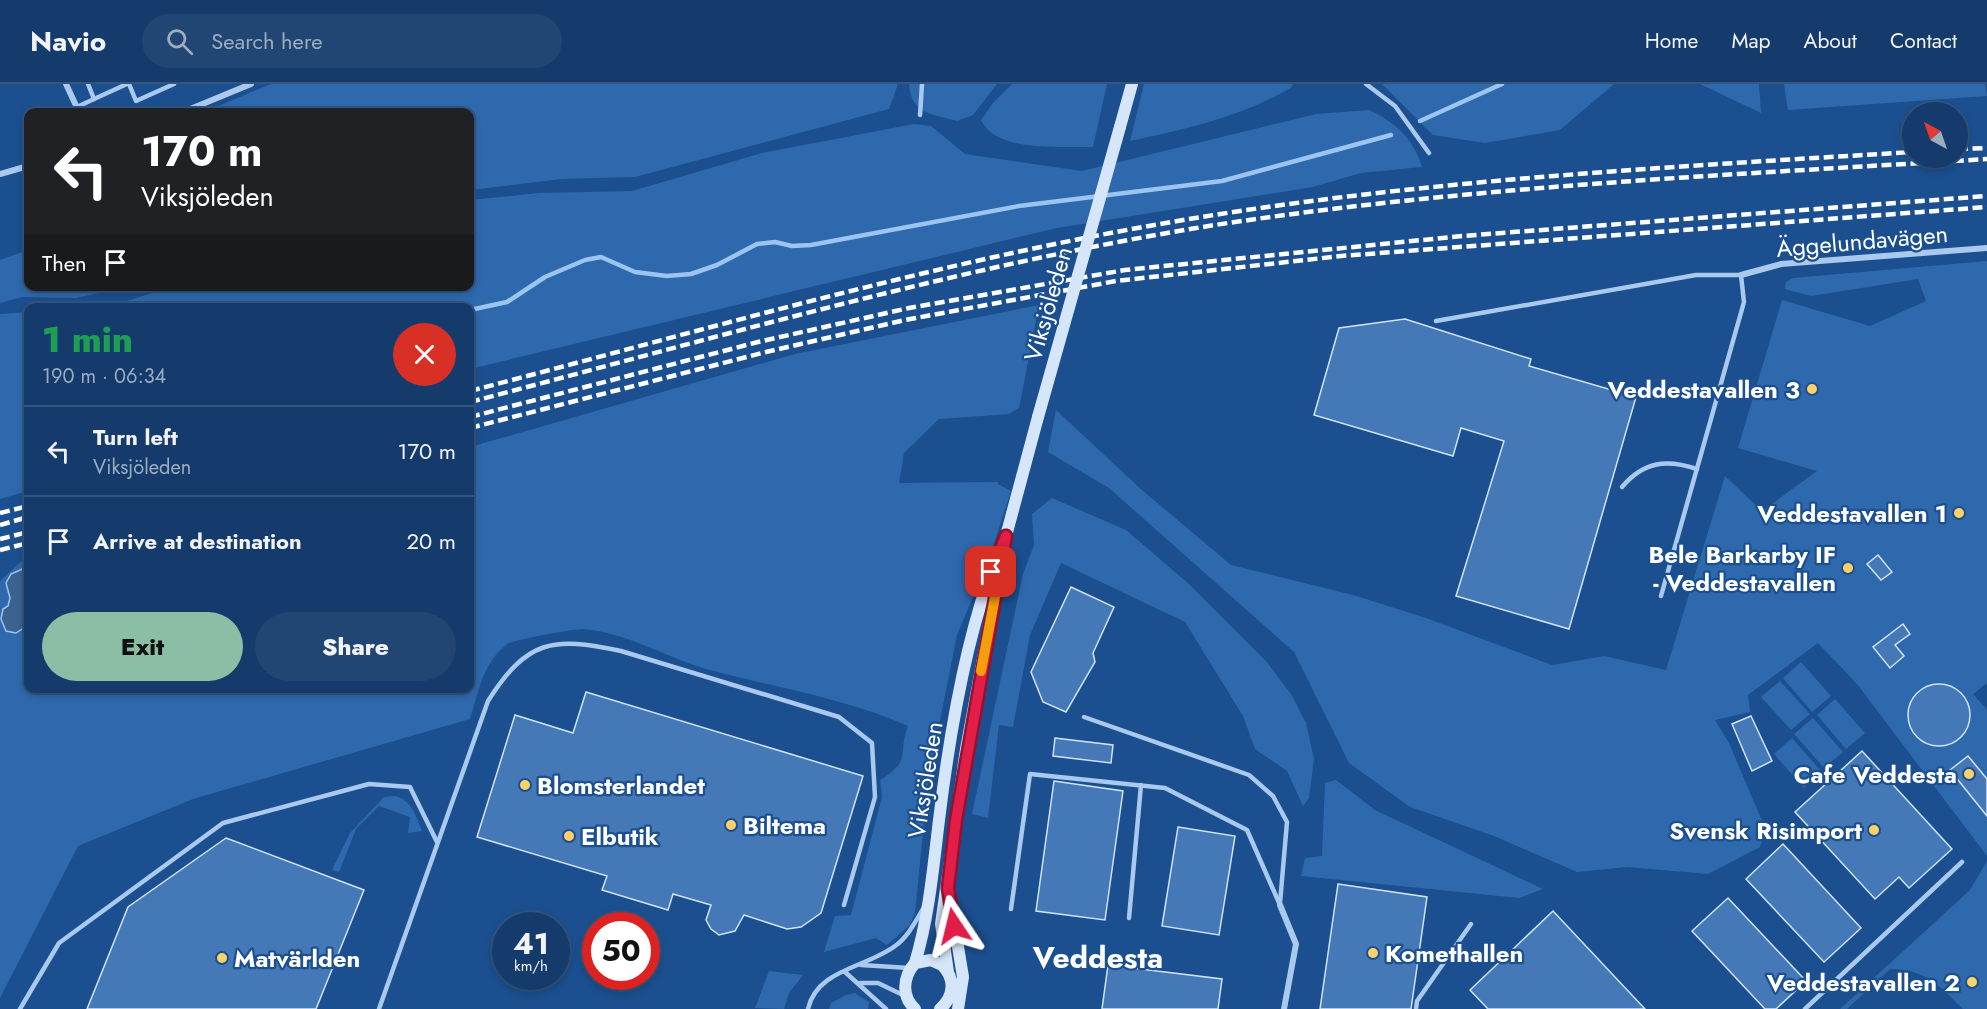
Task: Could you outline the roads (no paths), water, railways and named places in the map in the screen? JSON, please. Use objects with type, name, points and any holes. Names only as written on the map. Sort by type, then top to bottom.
[{"type":"main road","name":"Viksjöleden","points":[[942,1008],[952,987],[941,924],[948,888],[966,749],[1006,536],[1132,84]]},
{"type":"main road","name":"Viksjöleden","points":[[910,1004],[905,982],[913,966],[930,896],[947,762],[967,661],[991,572],[1006,536]]},
{"type":"main road","name":"Viksjöleden","points":[[948,888],[963,977],[958,1009]]},
{"type":"main road","points":[[913,966],[931,960],[939,963],[948,972]]},
{"type":"street","points":[[66,84],[77,108]]},
{"type":"street","points":[[193,108],[250,84]]},
{"type":"street","points":[[0,174],[24,167]]},
{"type":"street","name":"Äggelundavägen","points":[[1741,275],[1781,264],[1987,248]]},
{"type":"street","points":[[1280,905],[1296,944],[1284,1009]]},
{"type":"lane","points":[[88,84],[94,99]]},
{"type":"lane","points":[[81,108],[94,99],[128,84],[136,101],[174,84]]},
{"type":"lane","points":[[920,115],[921,84]]},
{"type":"lane","points":[[1366,84],[1395,106],[1429,153]]},
{"type":"lane","points":[[1436,321],[1696,275],[1741,275],[1744,302],[1661,596]]},
{"type":"lane","points":[[1622,487],[1648,465],[1665,461],[1697,469]]},
{"type":"lane","points":[[379,1009],[488,701],[507,672],[532,651],[559,643],[586,644],[621,651],[839,717],[872,743],[874,797],[844,906]]},
{"type":"lane","points":[[1084,717],[1249,775],[1273,796],[1287,822],[1280,905]]},
{"type":"lane","points":[[1011,909],[1030,774],[1165,788],[1247,830],[1280,905]]},
{"type":"lane","points":[[20,1009],[59,943],[223,823],[369,784],[410,787],[437,842]]},
{"type":"lane","points":[[1129,918],[1141,785]]},
{"type":"lane","points":[[1805,1009],[1962,862]]},
{"type":"lane","points":[[808,1009],[811,996],[824,979],[861,965],[888,951],[906,936],[930,896]]},
{"type":"lane","points":[[1416,1009],[1417,1001],[1471,924]]},
{"type":"lane","points":[[861,965],[913,966]]},
{"type":"lane","points":[[845,972],[860,983],[886,1009]]},
{"type":"lane","points":[[860,983],[878,983],[910,1004]]},
{"type":"waterway","points":[[1420,121],[1502,84]]},
{"type":"waterway","points":[[474,309],[507,302],[545,277],[585,260],[601,257],[635,272],[667,276],[691,274],[717,265],[757,244],[775,242],[792,246],[811,245],[1019,206],[1222,181],[1391,135]]},
{"type":"railway","points":[[1968,149],[1987,148]]},
{"type":"railway","points":[[474,390],[721,324],[973,262],[1058,243],[1238,211],[1334,198],[1526,178],[1902,153]]},
{"type":"railway","points":[[474,401],[840,304],[1121,241],[1215,225],[1407,200],[1504,191],[1987,159]]},
{"type":"railway","points":[[474,416],[758,342],[909,308],[1125,270],[1462,236],[1987,196]]},
{"type":"railway","points":[[474,427],[766,352],[905,320],[1116,281],[1341,256],[1987,207]]},
{"type":"railway","points":[[0,513],[24,507]]},
{"type":"railway","points":[[0,525],[24,518]]},
{"type":"railway","points":[[0,539],[24,533]]},
{"type":"railway","points":[[0,550],[24,544]]},
{"type":"place","name":"Veddestavallen 3","points":[[1812,389]]},
{"type":"place","name":"Veddestavallen 1","points":[[1959,513]]},
{"type":"place","name":"Bele Barkarby IF - Veddestavallen","points":[[1848,568]]},
{"type":"place","name":"Cafe Veddesta","points":[[1969,774]]},
{"type":"place","name":"Blomsterlandet","points":[[525,785]]},
{"type":"place","name":"Biltema","points":[[731,825]]},
{"type":"place","name":"Svensk Risimport","points":[[1874,830]]},
{"type":"place","name":"Elbutik","points":[[569,836]]},
{"type":"place","name":"Komethallen","points":[[1373,953]]},
{"type":"place","name":"Matvärlden","points":[[222,958]]},
{"type":"place","name":"Veddestavallen 2","points":[[1972,982]]},
{"type":"district","name":"Veddesta","points":[[1098,957]]}]
